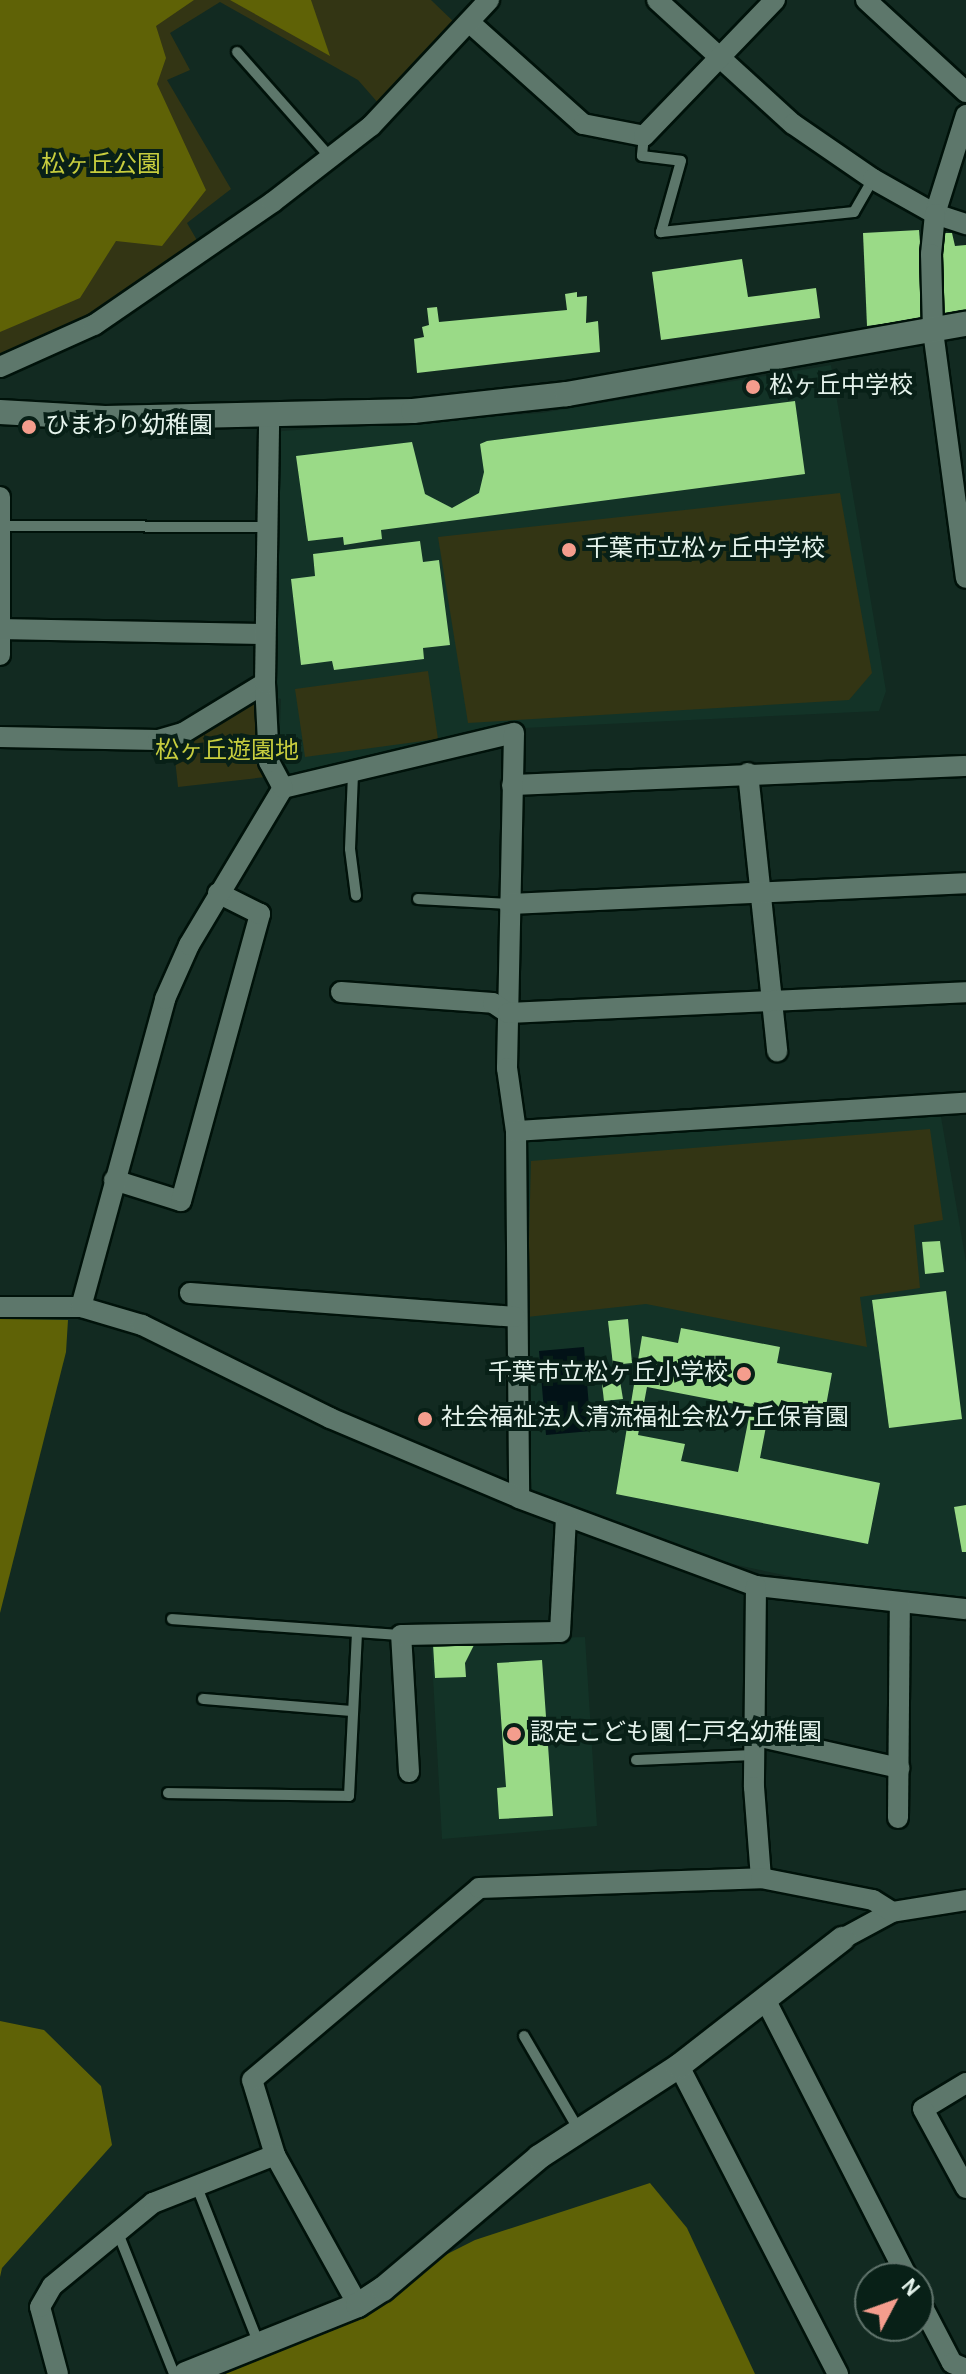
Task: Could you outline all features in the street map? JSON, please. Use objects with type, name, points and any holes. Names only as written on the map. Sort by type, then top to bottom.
[{"type":"street","points":[[0,367],[66,341],[150,290],[330,157],[371,126],[489,0]]},
{"type":"street","points":[[657,0],[793,124],[873,179],[935,214],[966,224]]},
{"type":"street","points":[[469,22],[583,124],[644,136],[775,0]]},
{"type":"street","points":[[866,0],[966,92]]},
{"type":"street","points":[[966,115],[935,214],[933,331],[966,578]]},
{"type":"street","points":[[0,412],[105,418],[413,411],[567,394],[966,324]]},
{"type":"street","points":[[269,416],[270,527],[265,683],[269,762],[283,788]]},
{"type":"street","points":[[0,497],[0,655]]},
{"type":"street","points":[[1,629],[265,634]]},
{"type":"street","points":[[0,737],[158,740],[183,733],[265,683]]},
{"type":"street","points":[[81,1307],[165,999],[218,893],[283,788],[353,774],[514,733],[507,1068],[516,1131],[515,1317],[519,1498]]},
{"type":"street","points":[[512,785],[966,766]]},
{"type":"street","points":[[748,773],[777,1051]]},
{"type":"street","points":[[509,904],[966,883]]},
{"type":"street","points":[[114,1180],[181,1201],[260,914],[218,893]]},
{"type":"street","points":[[341,992],[493,1003],[508,1013],[966,992]]},
{"type":"street","points":[[516,1131],[966,1103]]},
{"type":"street","points":[[190,1293],[515,1317]]},
{"type":"street","points":[[0,1307],[81,1307],[142,1325],[273,1392],[519,1498],[756,1586],[966,1609]]},
{"type":"street","points":[[409,1772],[401,1635],[560,1632],[566,1516]]},
{"type":"street","points":[[756,1586],[755,1746],[761,1878]]},
{"type":"street","points":[[898,1818],[900,1604]]},
{"type":"street","points":[[755,1746],[899,1768]]},
{"type":"street","points":[[358,2305],[275,2155],[252,2080],[479,1888],[761,1878],[873,1900],[892,1912]]},
{"type":"street","points":[[186,2374],[358,2305],[454,2233],[539,2157],[679,2066],[842,1939],[892,1912],[966,1900]]},
{"type":"street","points":[[766,2001],[900,2262]]},
{"type":"street","points":[[679,2066],[838,2374]]},
{"type":"street","points":[[966,2083],[923,2109],[966,2188]]},
{"type":"street","points":[[58,2374],[40,2307],[44,2295],[153,2203],[275,2155]]},
{"type":"street","points":[[934,2328],[956,2370]]},
{"type":"lane","points":[[237,52],[330,157]]},
{"type":"lane","points":[[644,136],[642,156],[681,161],[661,232],[854,212],[873,179]]},
{"type":"lane","points":[[0,526],[270,527]]},
{"type":"lane","points":[[353,774],[350,849],[356,896]]},
{"type":"lane","points":[[418,899],[509,904]]},
{"type":"lane","points":[[172,1619],[401,1635]]},
{"type":"lane","points":[[168,1793],[349,1796],[357,1632]]},
{"type":"lane","points":[[203,1699],[353,1711]]},
{"type":"lane","points":[[636,1760],[755,1746]]},
{"type":"lane","points":[[524,2036],[580,2131]]},
{"type":"lane","points":[[197,2187],[260,2346]]},
{"type":"lane","points":[[118,2233],[174,2374]]},
{"type":"shaded area","name":"千葉市立松ヶ丘中学校","points":[[831,365],[886,691],[879,711],[523,728],[293,779],[279,753],[281,699],[277,698],[274,665],[277,435],[282,431],[541,413]]},
{"type":"shaded area","name":"千葉市立松ヶ丘小学校","points":[[940,1111],[966,1262],[966,1599],[888,1597],[708,1559],[522,1486],[522,1141]]},
{"type":"shaded area","points":[[584,1347],[591,1431],[546,1435],[539,1351]]},
{"type":"shaded area","name":"認定こども園 仁戸名幼稚園","points":[[585,1637],[597,1826],[442,1839],[431,1641]]},
{"type":"green space","name":"松ヶ丘公園","points":[[0,0],[431,0],[455,23],[379,104],[358,80],[220,2],[170,33],[190,70],[167,80],[231,189],[187,223],[198,242],[170,264],[73,326],[0,357]]},
{"type":"green space","name":"松ヶ丘公園","points":[[0,0],[194,0],[156,26],[166,58],[157,84],[206,190],[162,246],[116,241],[80,298],[0,332]]},
{"type":"green space","points":[[230,0],[311,0],[330,56]]},
{"type":"green space","points":[[840,493],[872,673],[849,700],[468,723],[438,537]]},
{"type":"green space","points":[[428,671],[438,739],[305,757],[295,689]]},
{"type":"green space","name":"松ヶ丘遊園地","points":[[255,703],[257,763],[266,777],[178,787],[174,750]]},
{"type":"green space","points":[[930,1129],[943,1220],[914,1225],[920,1288],[860,1297],[867,1347],[646,1304],[527,1317],[531,1161]]},
{"type":"green space","points":[[0,1319],[68,1320],[66,1352],[0,1613]]},
{"type":"green space","points":[[0,2021],[44,2030],[101,2086],[112,2145],[2,2268],[0,2277]]},
{"type":"green space","points":[[650,2183],[687,2228],[755,2374],[209,2374],[475,2240]]},
{"type":"building","points":[[919,230],[926,318],[867,326],[863,233]]},
{"type":"building","points":[[938,233],[952,233],[955,246],[966,245],[966,310],[942,315]]},
{"type":"building","points":[[742,259],[748,297],[816,288],[820,318],[661,340],[652,272]]},
{"type":"building","points":[[577,292],[577,297],[587,296],[586,323],[598,321],[600,352],[417,373],[414,339],[424,337],[422,327],[429,325],[427,308],[437,307],[439,322],[567,310],[565,294]]},
{"type":"building","points":[[795,401],[805,474],[381,530],[382,539],[344,545],[343,537],[308,541],[296,456],[412,442],[425,494],[452,508],[479,493],[484,472],[480,444],[487,441]]},
{"type":"building","points":[[420,541],[423,562],[439,560],[450,645],[423,648],[424,659],[334,670],[332,661],[301,665],[291,579],[315,576],[313,554]]},
{"type":"building","points":[[940,1241],[944,1272],[925,1274],[922,1242]]},
{"type":"building","points":[[946,1291],[962,1419],[889,1428],[872,1300]]},
{"type":"building","points":[[628,1319],[632,1363],[613,1365],[608,1321]]},
{"type":"building","points":[[681,1328],[780,1347],[777,1363],[832,1373],[823,1422],[769,1411],[760,1458],[880,1483],[868,1544],[616,1494],[642,1336],[678,1343]],"holes":[[[647,1387],[751,1407],[738,1472],[681,1461],[685,1444],[638,1435]]]},
{"type":"building","points":[[620,1381],[623,1399],[604,1401],[602,1384]]},
{"type":"building","points":[[966,1505],[966,1552],[962,1552],[954,1507]]},
{"type":"building","points":[[475,1643],[465,1663],[466,1677],[435,1678],[433,1644]]},
{"type":"building","points":[[542,1660],[553,1816],[499,1819],[497,1788],[506,1787],[497,1663]]},
{"type":"place","name":"松ヶ丘中学校","points":[[753,387]]},
{"type":"place","name":"ひまわり幼稚園","points":[[29,427]]},
{"type":"place","name":"千葉市立松ヶ丘中学校","points":[[569,550]]},
{"type":"place","name":"千葉市立松ヶ丘小学校","points":[[744,1374]]},
{"type":"place","name":"社会福祉法人清流福祉会松ケ丘保育園","points":[[425,1419]]},
{"type":"place","name":"認定こども園 仁戸名幼稚園","points":[[514,1734]]}]
